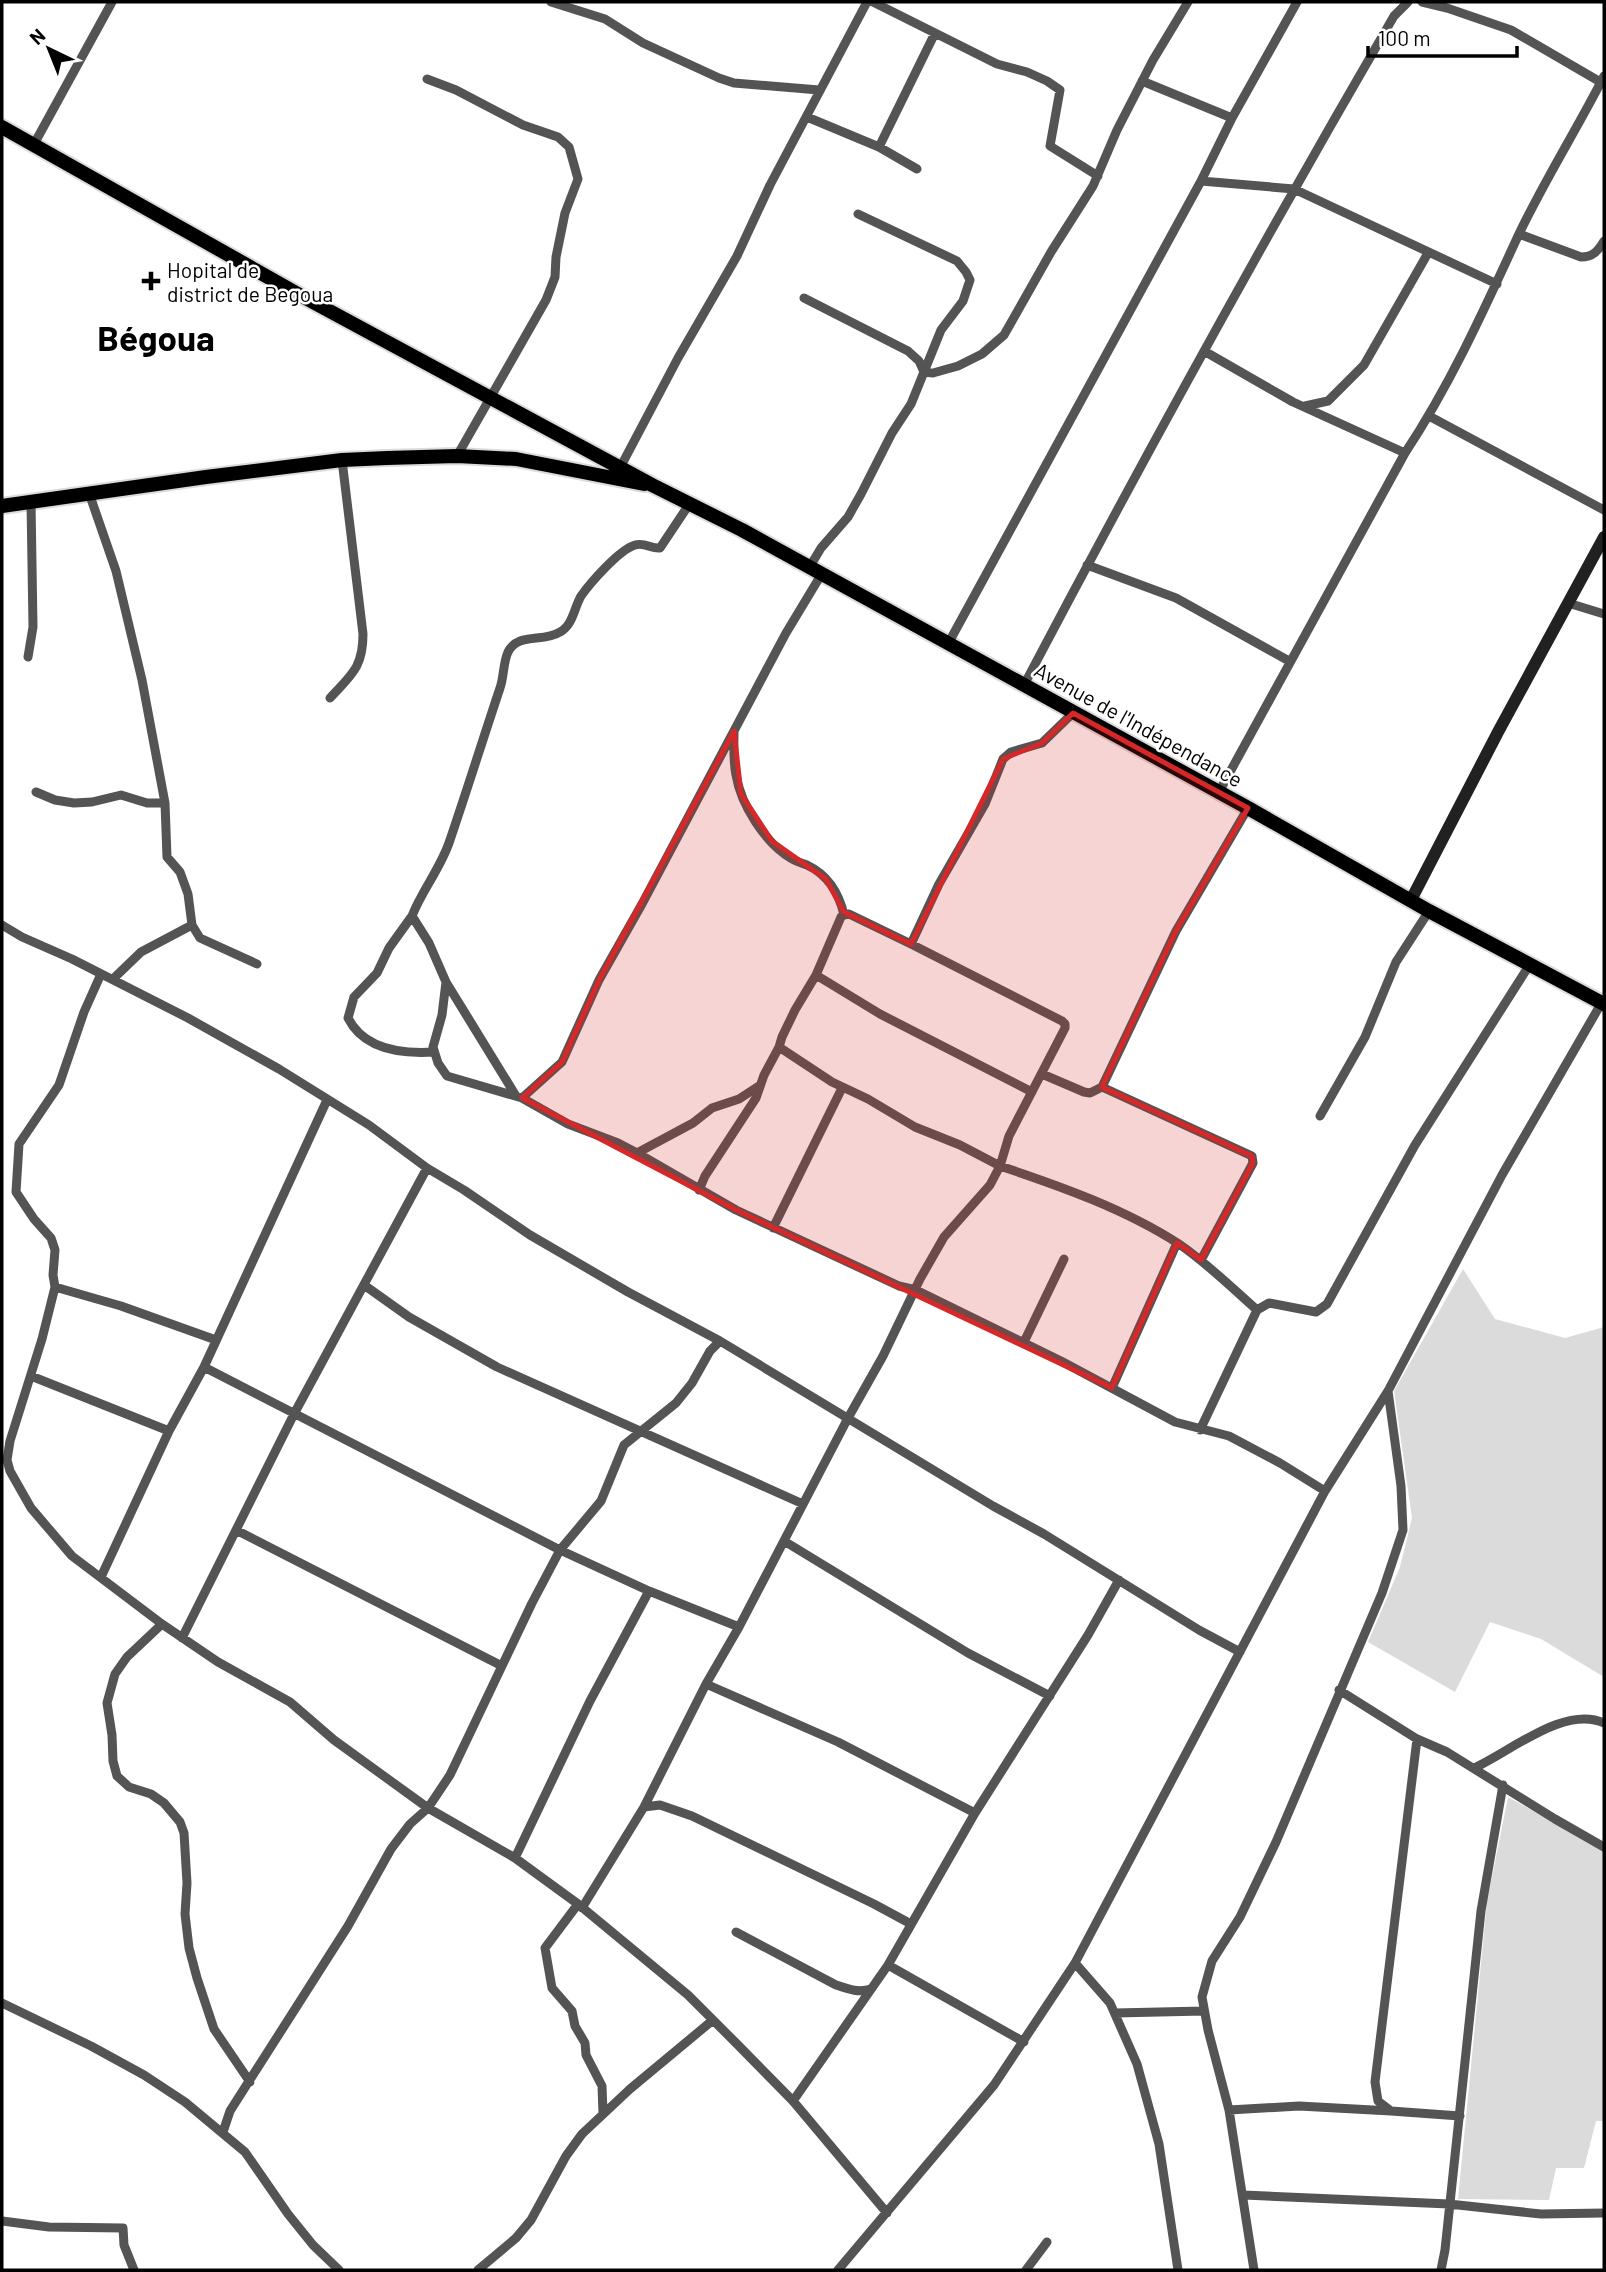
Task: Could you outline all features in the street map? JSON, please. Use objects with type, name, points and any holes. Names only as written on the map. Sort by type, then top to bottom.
[{"type":"main road","points":[[2,127],[298,294],[652,485]]},
{"type":"main road","points":[[2,506],[342,460],[457,456],[516,459],[652,485]]},
{"type":"main road","name":"Avenue de l'Indépendance","points":[[652,485],[815,571],[1248,808],[1429,911],[1603,1003]]},
{"type":"street","points":[[33,146],[112,2]]},
{"type":"street","points":[[551,2],[604,19],[643,43],[719,78],[747,84],[819,90]]},
{"type":"street","points":[[621,466],[678,358],[737,256],[770,185],[866,2]]},
{"type":"street","points":[[873,2],[997,64],[1027,72],[1060,90],[1050,146],[1098,176]]},
{"type":"street","points":[[923,372],[933,373],[958,366],[982,354],[1004,335],[1098,176],[1142,82],[1188,2]]},
{"type":"street","points":[[948,644],[1297,2]]},
{"type":"street","points":[[1024,685],[1294,189],[1394,16],[1408,2]]},
{"type":"street","points":[[1219,792],[1405,453],[1429,416],[1497,285],[1519,234],[1603,80],[1511,30],[1422,2]]},
{"type":"street","points":[[879,147],[935,33]]},
{"type":"street","points":[[427,79],[456,90],[523,125],[558,137],[569,147],[578,179],[565,213],[555,257],[555,277],[546,300],[457,456]]},
{"type":"street","points":[[1142,82],[1232,118]]},
{"type":"street","points":[[807,117],[879,147],[917,169]]},
{"type":"street","points":[[1201,181],[1294,189],[1497,285]]},
{"type":"street","points":[[519,1097],[562,1062],[599,980],[786,633],[815,571],[821,548],[855,506],[892,433],[911,404],[941,330],[963,301],[970,279],[957,261],[858,214]]},
{"type":"street","points":[[1519,234],[1581,257],[1589,257],[1604,241]]},
{"type":"street","points":[[1304,406],[1328,401],[1364,365],[1428,253]]},
{"type":"street","points":[[804,298],[908,351],[919,361],[923,372]]},
{"type":"street","points":[[1205,351],[1304,406],[1405,453]]},
{"type":"street","points":[[1429,416],[1604,510]]},
{"type":"street","points":[[330,698],[353,672],[363,652],[342,460]]},
{"type":"street","points":[[89,493],[102,525],[125,605],[142,680],[165,803],[167,857],[180,872],[188,894],[192,925],[201,938],[257,964]]},
{"type":"street","points":[[28,657],[33,627],[31,502]]},
{"type":"street","points":[[434,1052],[390,1051],[352,1027],[348,1018],[354,997],[377,973],[389,948],[412,916],[417,902],[442,861],[501,684],[508,652],[516,642],[543,639],[562,632],[571,620],[581,597],[598,576],[632,546],[660,548],[690,503]]},
{"type":"street","points":[[1411,900],[1604,537]]},
{"type":"street","points":[[1087,565],[1176,598],[1289,661]]},
{"type":"street","points":[[1568,603],[1604,614]]},
{"type":"street","points":[[912,944],[939,884],[985,804],[1000,773],[1003,759],[1011,752],[1042,743],[1073,713]]},
{"type":"street","points":[[734,731],[735,774],[741,794],[756,821],[783,852],[810,866],[835,889],[844,915]]},
{"type":"street","points":[[36,792],[55,800],[74,803],[121,795],[147,803],[165,803]]},
{"type":"street","points":[[1042,1074],[1084,1092],[1090,1093],[1102,1087],[1176,931],[1248,808]]},
{"type":"street","points":[[1320,1116],[1366,1037],[1396,962],[1429,911]]},
{"type":"street","points":[[603,2113],[602,2086],[586,2055],[585,2043],[575,2026],[572,2011],[552,1988],[545,1948],[580,1906],[644,1807],[706,1684],[883,1356],[920,1279],[944,1237],[990,1185],[1000,1166],[1009,1136],[1065,1024],[912,944],[849,914],[844,915],[816,975],[791,1019],[759,1086],[756,1098],[705,1176],[699,1190]]},
{"type":"street","points":[[412,916],[429,943],[446,982],[519,1097]]},
{"type":"street","points":[[2,925],[188,1017],[279,1069],[369,1125],[427,1168],[542,1242],[720,1341],[1199,1630],[1240,1652]]},
{"type":"street","points":[[113,979],[141,953],[192,925]]},
{"type":"street","points":[[1200,1430],[1257,1310],[1269,1303],[1316,1312],[1327,1304],[1415,1145],[1530,964]]},
{"type":"street","points":[[102,974],[84,1012],[59,1084],[19,1144],[16,1192],[51,1238],[55,1250],[52,1275],[55,1287],[10,1441],[7,1460],[10,1471],[32,1508],[72,1556],[162,1624],[218,1662],[290,1702],[334,1740],[428,1808],[514,1858],[580,1906],[688,1995],[793,2101],[887,2213]]},
{"type":"street","points":[[816,975],[880,1014],[1032,1092]]},
{"type":"street","points":[[446,982],[442,1015],[433,1047],[447,1076],[519,1097],[568,1124],[618,1143],[699,1190],[773,1228],[900,1286],[916,1290],[1024,1342],[1175,1422],[1230,1436],[1325,1491]]},
{"type":"street","points":[[838,2270],[994,2085],[1075,1963],[1325,1491],[1388,1391],[1502,1175],[1603,1003]]},
{"type":"street","points":[[779,1047],[842,1088],[868,1099],[915,1128],[960,1145],[1000,1166],[1090,1198],[1177,1243],[1201,1260],[1257,1310]]},
{"type":"street","points":[[496,1090],[503,1073]]},
{"type":"street","points":[[637,1153],[693,1124],[712,1108],[739,1098],[759,1086]]},
{"type":"street","points":[[1102,1087],[1252,1156],[1253,1163],[1201,1260]]},
{"type":"street","points":[[773,1228],[842,1088]]},
{"type":"street","points":[[101,1577],[169,1432],[204,1367],[327,1100]]},
{"type":"street","points":[[182,1638],[294,1414],[427,1168]]},
{"type":"street","points":[[1112,1388],[1177,1243]]},
{"type":"street","points":[[1024,1342],[1064,1258]]},
{"type":"street","points":[[364,1285],[409,1317],[498,1367],[803,1504]]},
{"type":"street","points":[[55,1287],[121,1306],[216,1340]]},
{"type":"street","points":[[223,2132],[230,2111],[348,1926],[391,1849],[410,1824],[428,1808],[450,1775],[561,1550],[601,1501],[624,1445],[676,1403],[692,1383],[710,1351],[720,1341]]},
{"type":"street","points":[[204,1367],[561,1550],[649,1591],[739,1627]]},
{"type":"street","points":[[31,1376],[169,1432]]},
{"type":"street","points":[[1254,2270],[1229,2110],[1202,1997],[1212,1961],[1240,1917],[1276,1842],[1382,1593],[1403,1530],[1401,1486],[1388,1391]]},
{"type":"street","points":[[236,1530],[502,1666]]},
{"type":"street","points":[[784,1541],[968,1653],[1050,1696]]},
{"type":"street","points":[[793,2101],[888,1965],[975,1813],[1050,1696],[1119,1580]]},
{"type":"street","points":[[514,1858],[590,1701],[649,1591]]},
{"type":"street","points":[[162,1624],[127,1657],[115,1674],[107,1703],[113,1760],[117,1776],[129,1787],[151,1794],[164,1803],[180,1822],[184,1833],[187,1883],[185,1914],[189,1948],[197,1978],[214,2029],[250,2082]]},
{"type":"street","points":[[706,1684],[838,1742],[975,1813]]},
{"type":"street","points":[[1339,1690],[1417,1739],[1447,1752],[1604,1847]]},
{"type":"street","points":[[1474,1768],[1539,1732],[1569,1720],[1594,1719],[1604,1723]]},
{"type":"street","points":[[1391,2112],[1378,2101],[1375,2082],[1417,1739]]},
{"type":"street","points":[[1441,2270],[1460,2116],[1480,1911],[1503,1785]]},
{"type":"street","points":[[644,1807],[660,1805],[692,1816],[911,1924]]},
{"type":"street","points":[[736,1932],[836,1985],[851,1990],[871,1989]]},
{"type":"street","points":[[1075,1963],[1101,1991],[1115,2013],[1137,2064],[1159,2144],[1178,2270]]},
{"type":"street","points":[[888,1965],[1024,2042]]},
{"type":"street","points":[[2,2003],[91,2046],[186,2102],[245,2152],[288,2214],[313,2245],[339,2270]]},
{"type":"street","points":[[1115,2013],[1205,2011]]},
{"type":"street","points":[[478,2270],[516,2238],[531,2220],[566,2156],[582,2134],[713,2020]]},
{"type":"street","points":[[1229,2110],[1299,2106],[1460,2116]]},
{"type":"street","points":[[1244,2195],[1449,2204],[1541,2214],[1604,2213]]},
{"type":"street","points":[[2,2221],[49,2227],[123,2228],[124,2245],[134,2270]]},
{"type":"street","points":[[1026,2270],[1047,2242]]},
{"type":"highlighted area","points":[[1073,713],[1248,808],[1176,931],[1102,1087],[1252,1156],[1253,1163],[1201,1260],[1177,1243],[1112,1388],[736,1210],[522,1098],[562,1062],[599,980],[734,731],[741,794],[772,841],[826,879],[844,912],[911,944],[1003,759],[1042,743]]},
{"type":"shaded area","points":[[1463,1269],[1495,1319],[1565,1338],[1604,1327],[1604,1677],[1541,1639],[1490,1622],[1455,1692],[1368,1642],[1400,1567],[1412,1518],[1394,1391]]},
{"type":"shaded area","points":[[1508,1797],[1604,1850],[1604,2121],[1596,2121],[1584,2168],[1556,2168],[1549,2200],[1458,2199],[1487,1902]]},
{"type":"place","name":"Hopital de district de Begoua","points":[[151,281]]},
{"type":"district","name":"Bégoua","points":[[156,337]]}]
